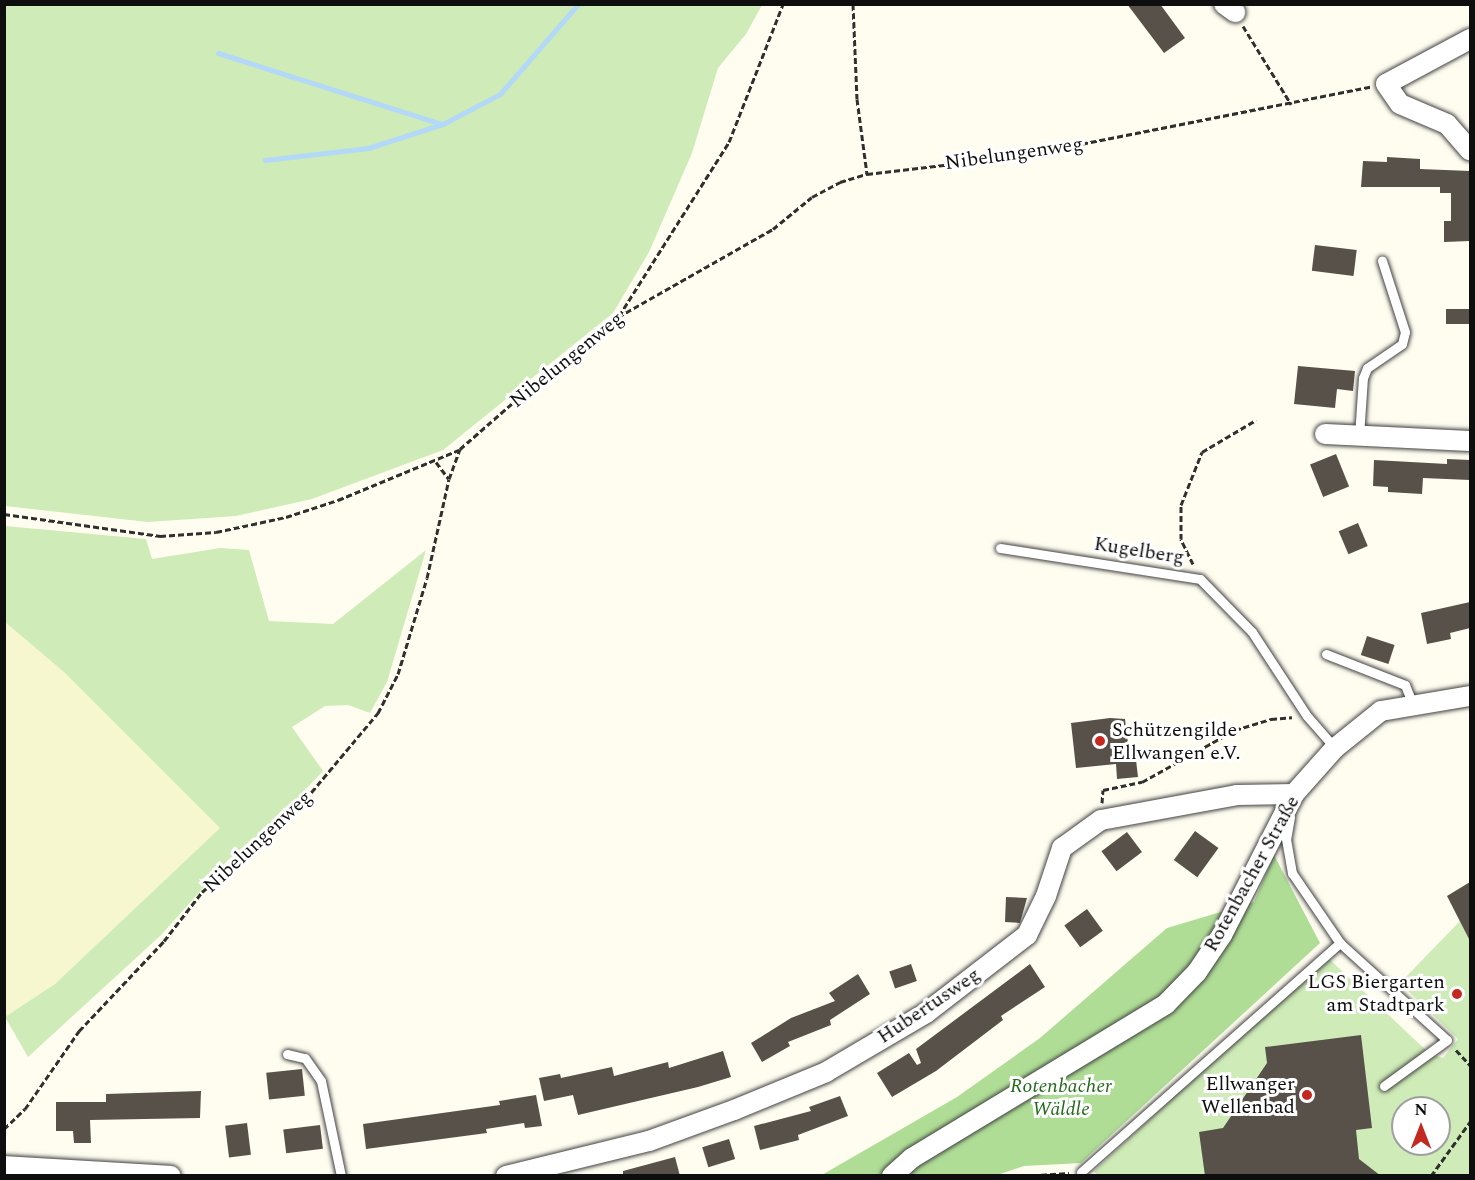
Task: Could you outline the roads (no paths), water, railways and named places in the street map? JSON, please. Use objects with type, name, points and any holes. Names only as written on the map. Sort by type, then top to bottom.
[{"type":"street","points":[[1470,39],[1386,84],[1400,104],[1447,123],[1470,150]]},
{"type":"street","points":[[1325,434],[1359,438],[1470,441]]},
{"type":"street","name":"Rotenbacher Straße","points":[[892,1176],[912,1158],[1166,1004],[1197,972],[1222,935],[1294,794],[1335,748],[1381,711],[1470,696]]},
{"type":"street","name":"Hubertusweg","points":[[506,1176],[649,1141],[734,1110],[826,1072],[926,1013],[1027,936],[1046,896],[1062,848],[1101,820],[1237,795],[1294,794]]},
{"type":"street","points":[[4,1166],[171,1176]]},
{"type":"lane","points":[[1359,438],[1363,378],[1367,368],[1402,344],[1405,332],[1382,261]]},
{"type":"lane","name":"Kugelberg","points":[[1000,548],[1200,579],[1252,632],[1307,716],[1335,748]]},
{"type":"lane","points":[[1326,654],[1405,685],[1413,705]]},
{"type":"lane","points":[[1294,794],[1286,839],[1292,873],[1340,944],[1447,1040],[1384,1086]]},
{"type":"lane","points":[[1081,1172],[1340,944]]},
{"type":"lane","points":[[287,1054],[305,1058],[321,1081],[341,1176]]},
{"type":"waterway","points":[[265,160],[368,148],[443,124],[500,94],[578,4]]},
{"type":"waterway","points":[[218,53],[442,124]]},
{"type":"place","name":"Schützengilde Ellwangen e.V.","points":[[1100,741]]},
{"type":"place","name":"LGS Biergarten am Stadtpark","points":[[1457,994]]},
{"type":"place","name":"Ellwanger Wellenbad","points":[[1307,1095]]},
{"type":"park label","name":"Rotenbacher Wäldle","points":[[1061,1098]]}]
